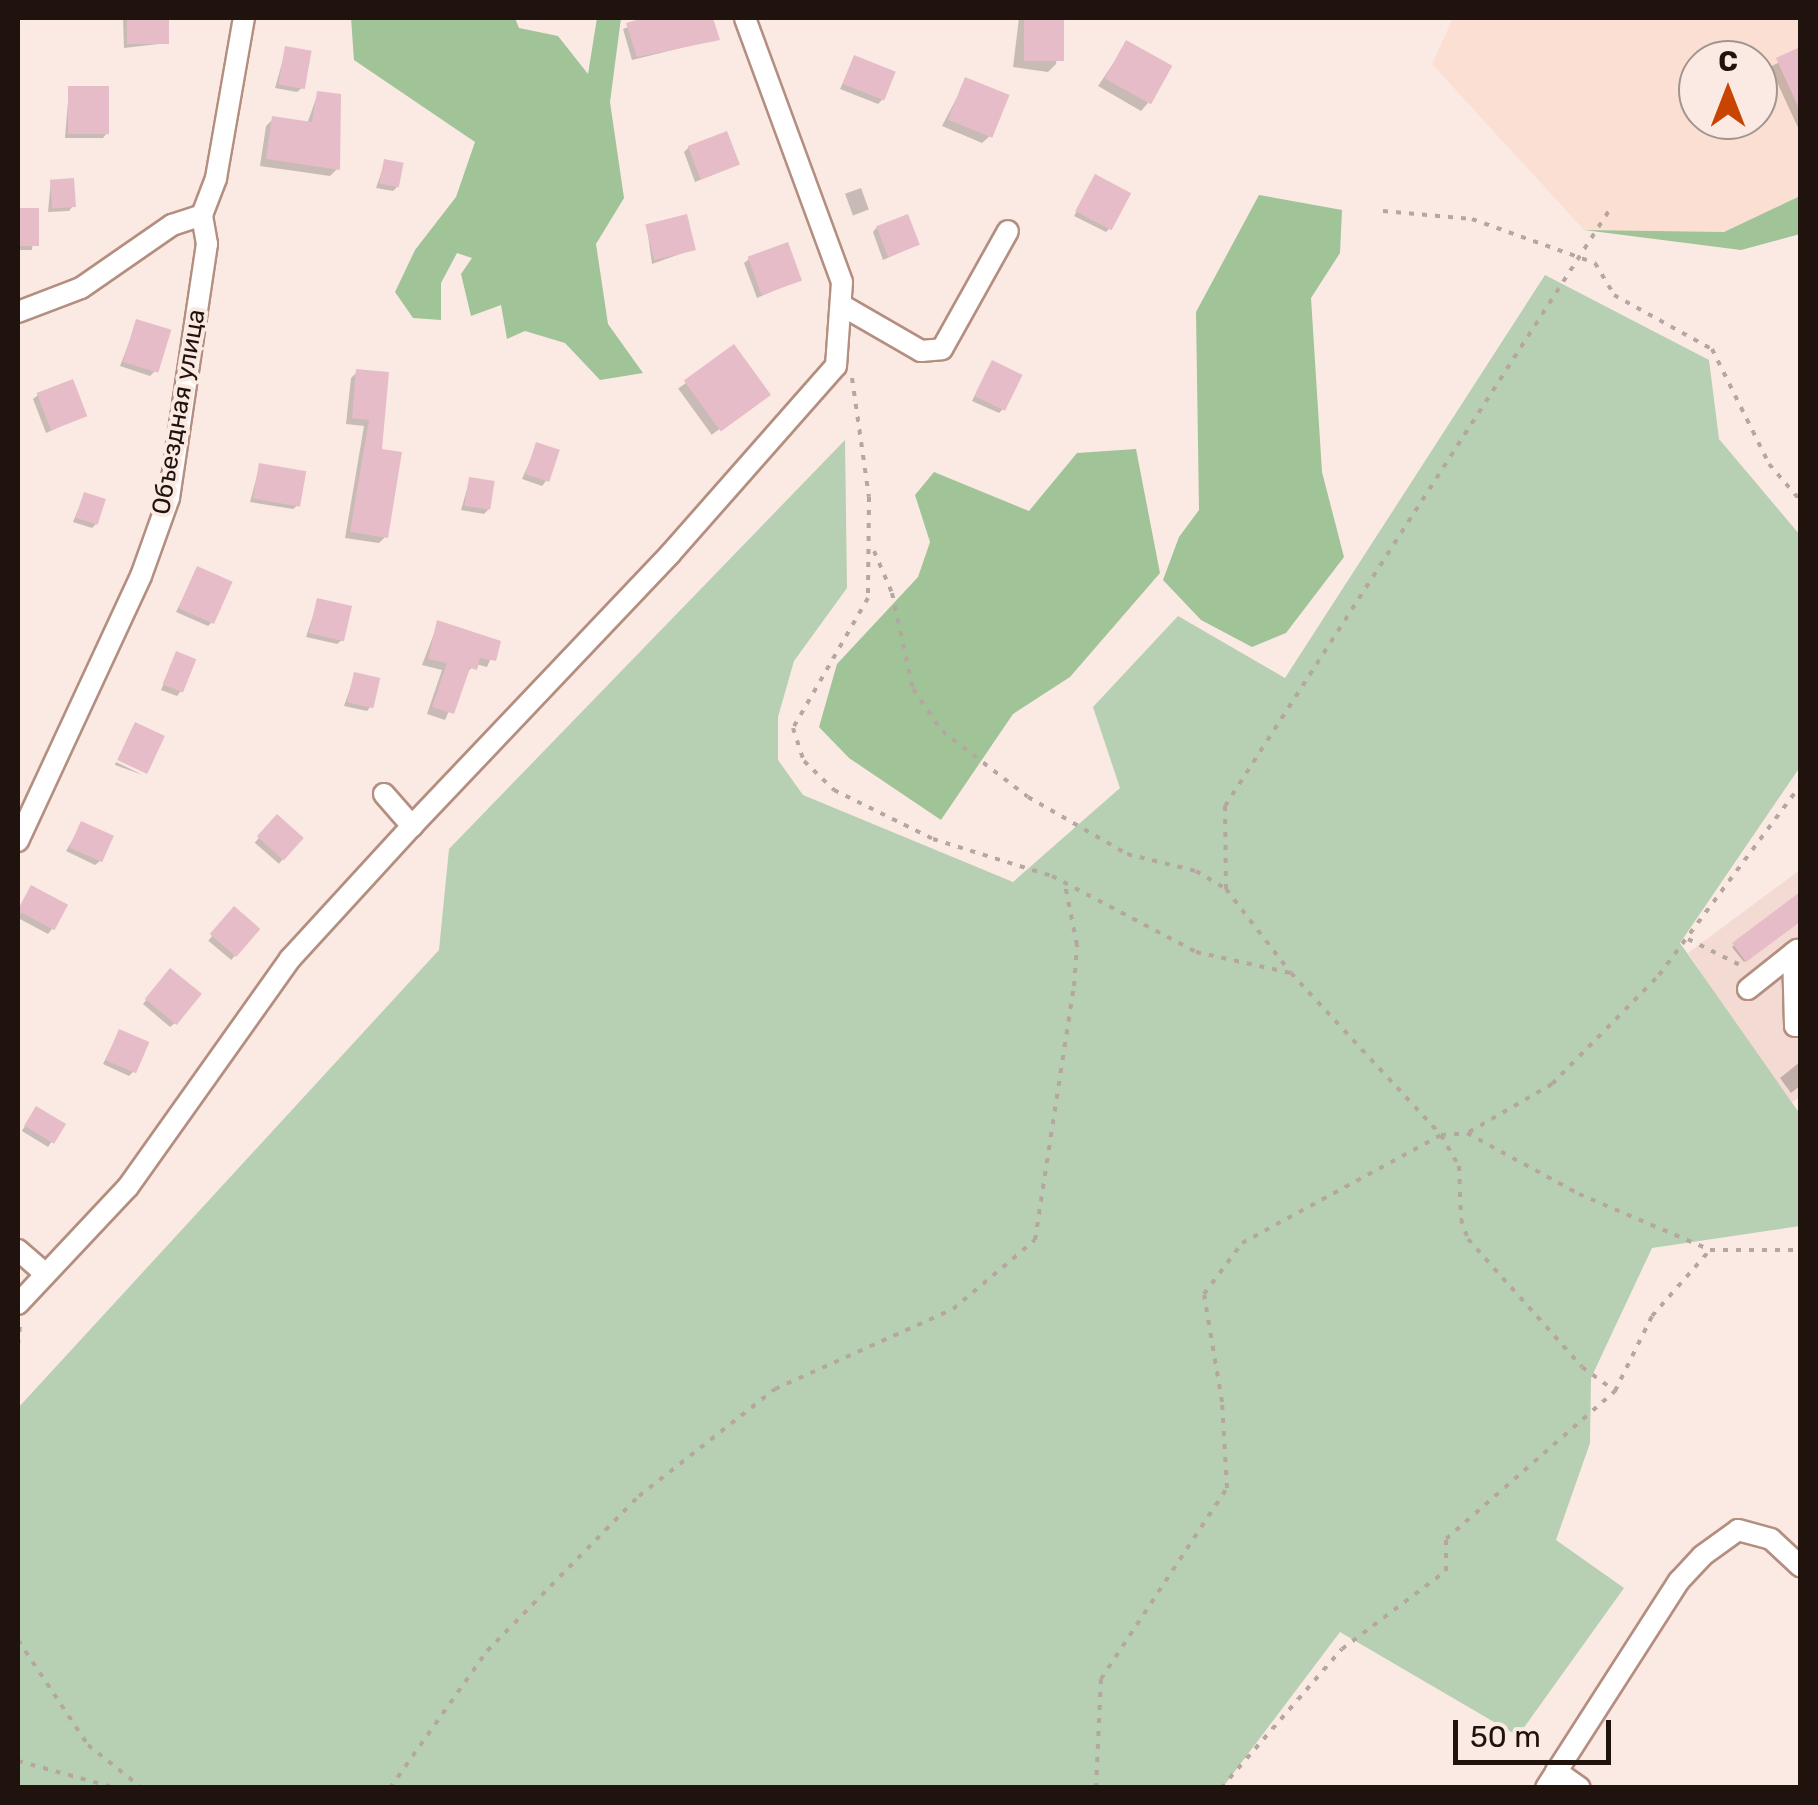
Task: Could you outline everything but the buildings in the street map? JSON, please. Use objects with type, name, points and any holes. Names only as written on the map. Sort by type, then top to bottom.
[{"type":"street","name":"Объездная улица","points":[[18,841],[141,576],[169,498],[207,244],[202,215],[216,178],[244,18]]},
{"type":"street","points":[[18,1304],[43,1272],[128,1186],[290,958],[671,553],[836,366],[843,306],[826,229],[745,18]]},
{"type":"street","points":[[18,312],[81,288],[172,225],[202,215]]},
{"type":"street","points":[[843,306],[921,351],[942,350],[1008,231]]},
{"type":"street","points":[[384,794],[412,826]]},
{"type":"street","points":[[1755,983],[1797,950]]},
{"type":"street","points":[[1797,950],[1795,1026],[1800,1026]]},
{"type":"street","points":[[18,1250],[43,1272]]},
{"type":"street","points":[[1580,1788],[1551,1780],[1679,1581],[1702,1556],[1738,1530],[1772,1539],[1800,1566]]},
{"type":"path","points":[[1226,889],[1226,806],[1610,209]]},
{"type":"path","points":[[1383,211],[1472,219],[1595,263],[1614,295],[1712,349],[1770,464],[1800,500]]},
{"type":"path","points":[[836,366],[852,377],[872,547],[868,598],[793,728],[804,760],[834,790],[877,814],[1064,884],[1196,952],[1291,973]]},
{"type":"path","points":[[872,547],[892,593],[912,689],[942,731],[1028,797],[1127,854],[1196,871],[1226,889],[1291,973],[1441,1135],[1459,1166],[1468,1239],[1582,1367],[1615,1391]]},
{"type":"path","points":[[1096,1788],[1101,1679],[1228,1488],[1222,1402],[1204,1294],[1242,1243],[1441,1135],[1467,1133],[1552,1084],[1688,939],[1800,786]]},
{"type":"path","points":[[390,1788],[487,1651],[639,1496],[775,1390],[953,1309],[1035,1240],[1074,986],[1076,945],[1064,884]]},
{"type":"path","points":[[1688,939],[1755,983]]},
{"type":"path","points":[[1467,1133],[1579,1194],[1710,1250],[1800,1250]]},
{"type":"path","points":[[1221,1788],[1342,1649],[1446,1570],[1446,1539],[1615,1391],[1652,1316],[1710,1250]]},
{"type":"path","points":[[18,1640],[88,1745],[142,1788]]},
{"type":"path","points":[[18,1761],[116,1788]]},
{"type":"shaded area","points":[[1453,18],[1800,18],[1800,196],[1724,232],[1584,230],[1432,64]]},
{"type":"shaded area","points":[[1800,870],[1800,1096],[1789,1105],[1688,953]]},
{"type":"green space","points":[[351,18],[515,18],[519,28],[558,36],[588,74],[597,18],[621,18],[610,102],[624,198],[596,244],[608,324],[643,373],[600,380],[565,343],[525,331],[507,339],[501,305],[471,316],[461,274],[472,258],[457,253],[441,283],[441,320],[413,318],[395,292],[415,250],[456,197],[475,142],[354,60]]},
{"type":"green space","points":[[1259,195],[1342,210],[1340,253],[1311,298],[1322,472],[1344,557],[1286,633],[1252,647],[1201,620],[1163,580],[1179,537],[1199,510],[1196,312]]},
{"type":"green space","points":[[1800,196],[1800,234],[1741,250],[1584,230],[1724,232]]},
{"type":"green space","points":[[1545,275],[1709,360],[1719,439],[1800,535],[1800,767],[1680,943],[1800,1114],[1800,1226],[1652,1248],[1591,1378],[1590,1443],[1556,1540],[1624,1588],[1518,1736],[1340,1632],[1223,1787],[18,1787],[18,1408],[439,950],[449,849],[845,440],[847,588],[794,661],[778,717],[778,760],[803,795],[1013,882],[1120,788],[1093,707],[1178,616],[1285,678]]},
{"type":"green space","points":[[1136,449],[1160,573],[1070,677],[1013,714],[941,820],[849,758],[819,727],[837,664],[918,577],[930,542],[915,495],[934,472],[1029,511],[1077,453]]}]
